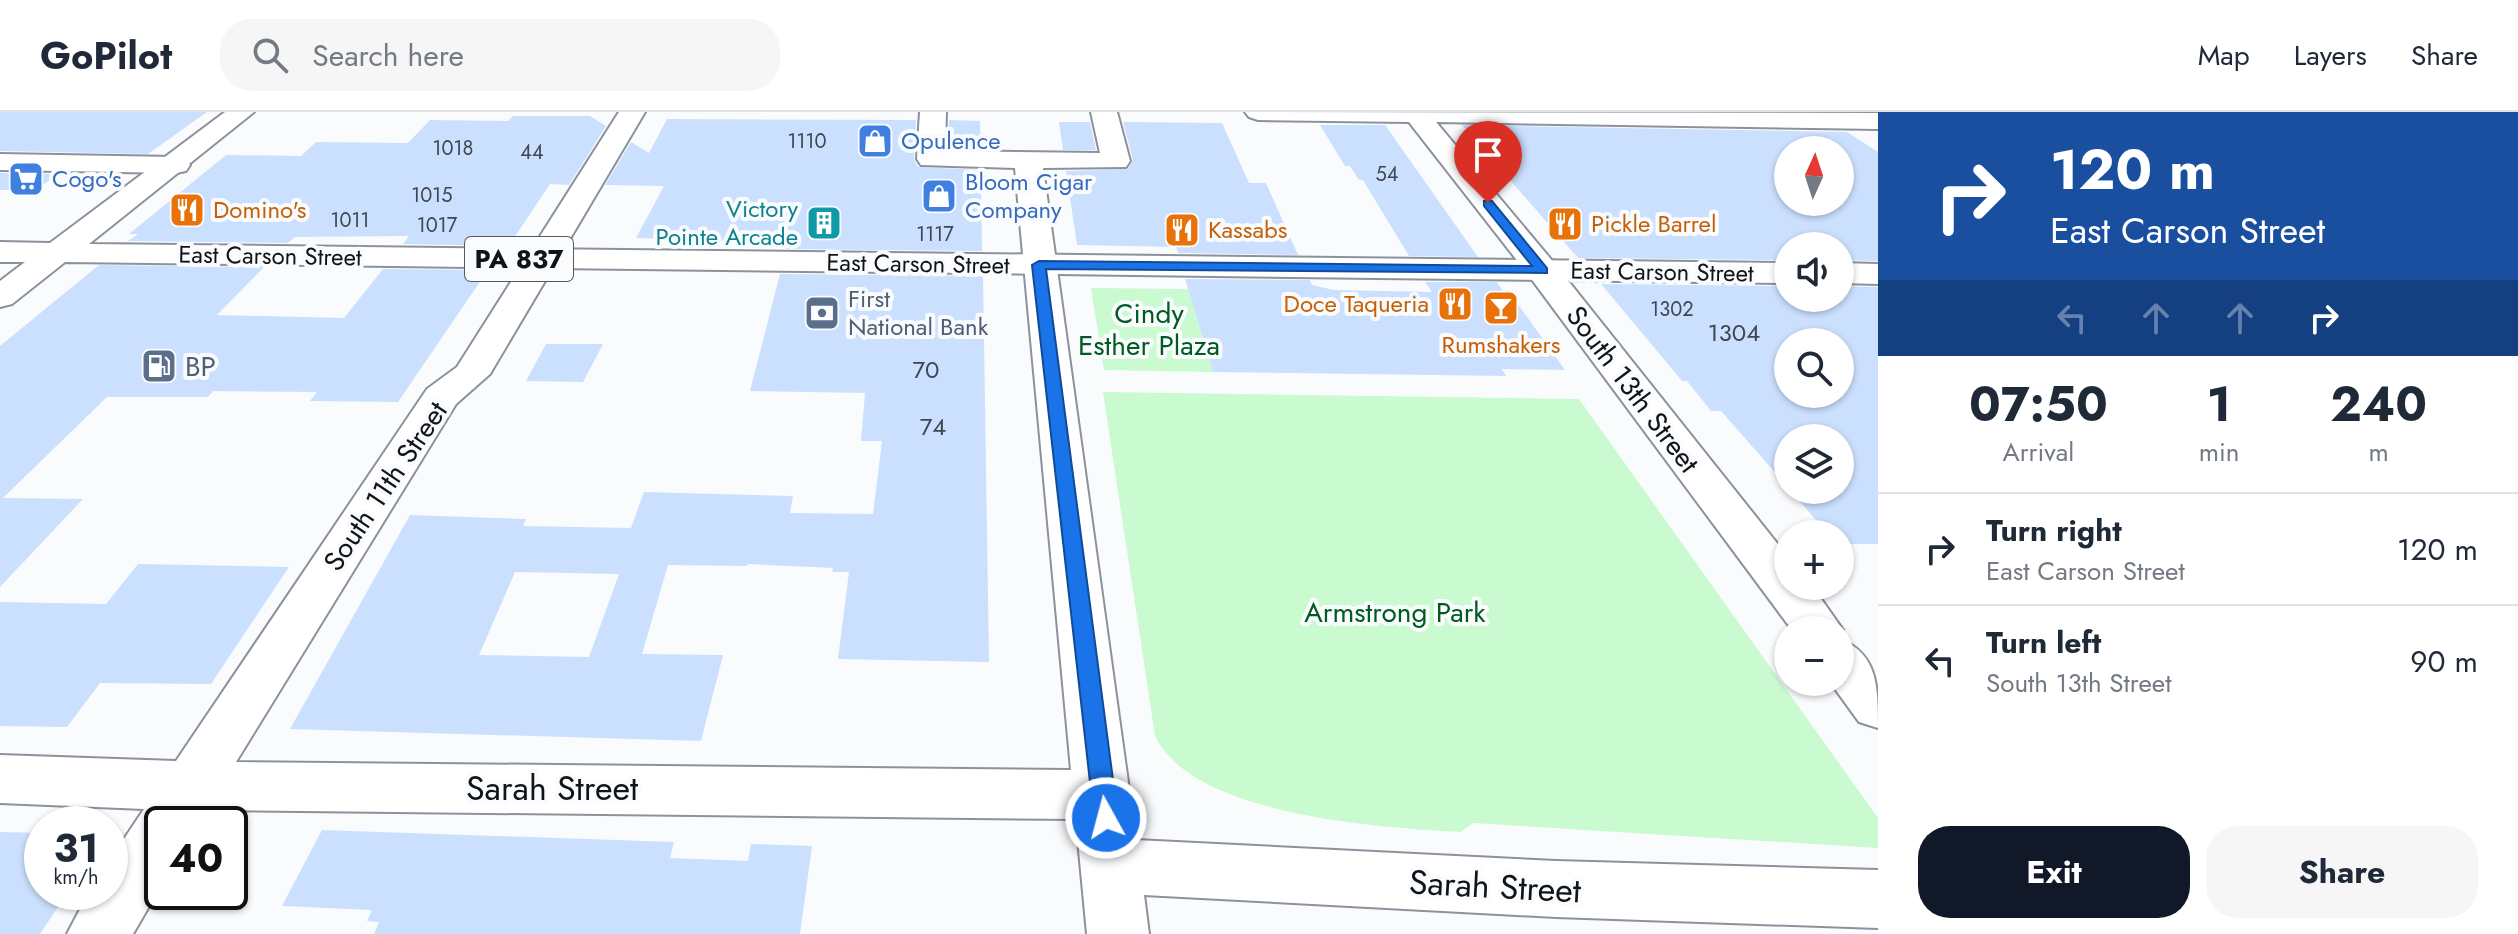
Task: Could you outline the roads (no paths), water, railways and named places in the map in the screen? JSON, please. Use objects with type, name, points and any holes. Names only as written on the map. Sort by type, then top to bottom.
[{"type":"street","points":[[0,297],[176,165],[241,112]]},
{"type":"street","name":"South 11th Street","points":[[177,806],[441,397],[471,374],[632,112]]},
{"type":"street","points":[[933,112],[931,159],[1116,161],[1104,112]]},
{"type":"street","points":[[1258,112],[1868,121]]},
{"type":"street","name":"South 13th Street","points":[[1415,113],[1542,270],[1808,616]]},
{"type":"street","points":[[1028,160],[1118,934]]},
{"type":"street","points":[[0,162],[176,165]]},
{"type":"street","name":"East Carson Street","points":[[0,252],[1774,273]]},
{"type":"street","points":[[1854,273],[1878,274]]},
{"type":"street","points":[[1854,676],[1878,707]]},
{"type":"street","name":"Sarah Street","points":[[0,779],[144,807]]},
{"type":"street","name":"Sarah Street","points":[[248,812],[1103,795]]},
{"type":"street","name":"South 11th Street","points":[[98,934],[144,859]]},
{"type":"street","name":"Sarah Street","points":[[1112,866],[1556,889],[1878,899]]},
{"type":"place","name":"Opulence","points":[[875,141]]},
{"type":"place","name":"Cogo's","points":[[26,179]]},
{"type":"place","name":"Bloom Cigar Company","points":[[939,196]]},
{"type":"place","name":"Domino's","points":[[187,210]]},
{"type":"place","name":"Victory Pointe Arcade","points":[[824,223]]},
{"type":"place","name":"Pickle Barrel","points":[[1565,224]]},
{"type":"place","name":"Kassabs","points":[[1182,230]]},
{"type":"place","name":"Doce Taqueria","points":[[1455,304]]},
{"type":"place","name":"Rumshakers","points":[[1501,308]]},
{"type":"place","name":"First National Bank","points":[[822,313]]},
{"type":"place","name":"BP","points":[[159,366]]},
{"type":"park label","name":"Cindy Esther Plaza","points":[[1149,329]]},
{"type":"park label","name":"Armstrong Park","points":[[1395,612]]}]
